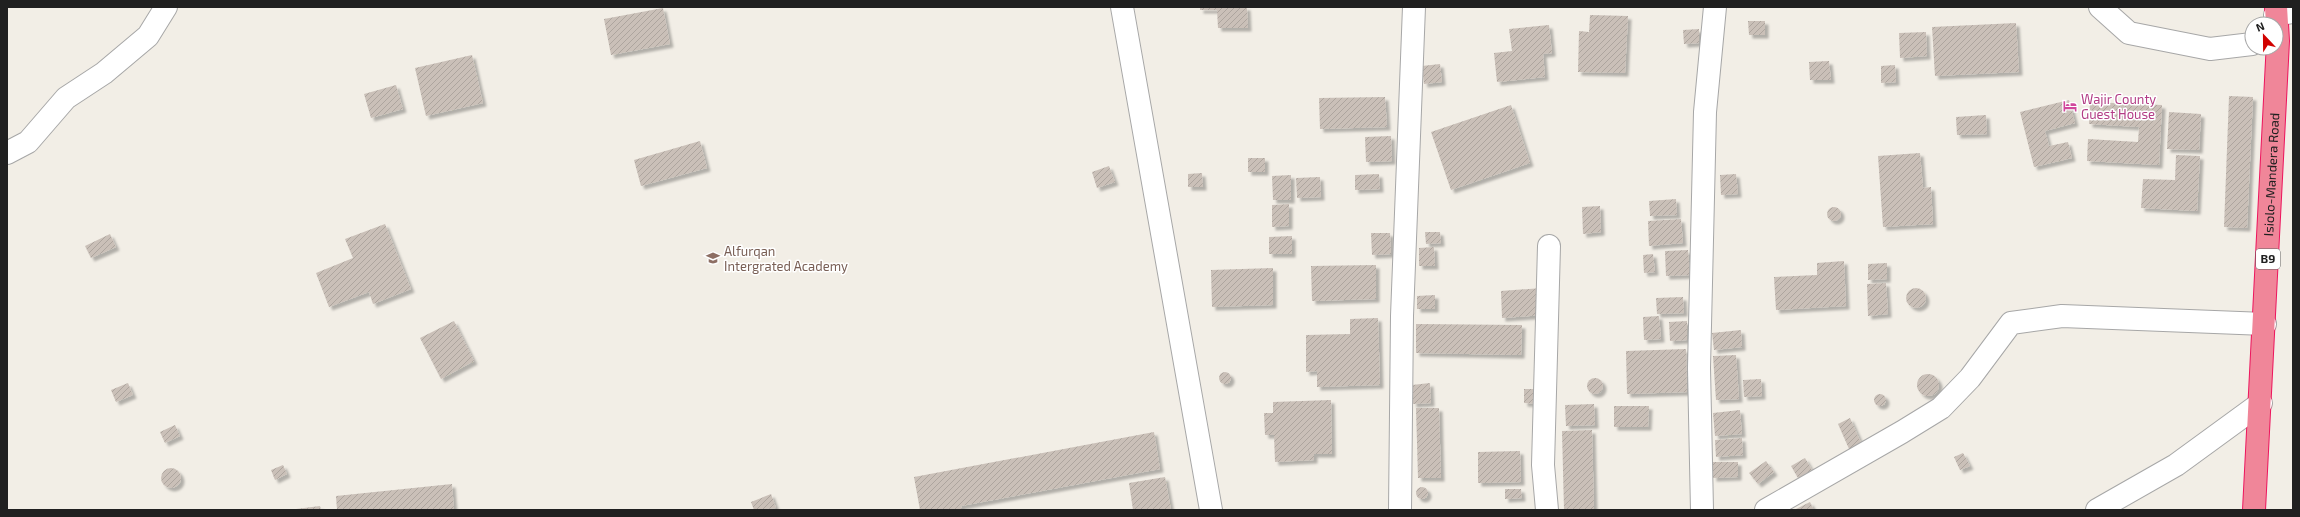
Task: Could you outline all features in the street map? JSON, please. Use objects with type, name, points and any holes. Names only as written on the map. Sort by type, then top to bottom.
[{"type":"highway","name":"Isiolo-Mandera Road","points":[[2254,510],[2265,324],[2276,56]]},
{"type":"street","points":[[7,153],[28,142],[66,98],[104,72],[148,36],[166,7]]},
{"type":"street","points":[[1122,7],[1211,510]]},
{"type":"street","points":[[1400,510],[1402,316],[1414,7]]},
{"type":"street","points":[[1702,510],[1700,368],[1705,112],[1715,7]]},
{"type":"street","points":[[2100,7],[2129,33],[2210,49],[2244,45]]},
{"type":"street","points":[[1547,510],[1543,465],[1549,246]]},
{"type":"street","points":[[1766,510],[1941,408],[1970,378],[2011,323],[2062,316],[2265,324]]},
{"type":"street","points":[[2097,510],[2176,464],[2261,403]]},
{"type":"building","points":[[1200,7],[1247,7],[1248,28],[1218,28],[1217,10],[1200,10]]},
{"type":"building","points":[[663,8],[670,44],[611,55],[604,19]]},
{"type":"building","points":[[1590,15],[1628,16],[1625,73],[1578,72],[1579,31],[1589,32]]},
{"type":"building","points":[[1748,21],[1765,21],[1765,35],[1749,35]]},
{"type":"building","points":[[2016,23],[2019,72],[1935,76],[1932,27]]},
{"type":"building","points":[[1549,25],[1552,53],[1543,54],[1545,77],[1497,82],[1494,53],[1512,51],[1509,29]]},
{"type":"building","points":[[1699,29],[1699,43],[1684,44],[1683,30]]},
{"type":"building","points":[[1926,32],[1927,56],[1900,58],[1899,33]]},
{"type":"building","points":[[472,55],[483,103],[426,116],[415,68]]},
{"type":"building","points":[[1829,61],[1831,80],[1810,80],[1809,62]]},
{"type":"building","points":[[1440,64],[1442,82],[1424,84],[1422,66]]},
{"type":"building","points":[[1895,65],[1896,82],[1881,83],[1881,66]]},
{"type":"building","points":[[396,85],[403,109],[371,118],[364,94]]},
{"type":"building","points":[[2229,96],[2253,97],[2247,228],[2224,227]]},
{"type":"building","points":[[1385,97],[1387,127],[1320,129],[1319,98]]},
{"type":"building","points":[[2069,100],[2075,123],[2045,131],[2049,146],[2068,142],[2072,158],[2034,167],[2020,112]]},
{"type":"building","points":[[2090,102],[2162,105],[2159,165],[2087,161],[2088,139],[2138,142],[2139,127],[2089,124]]},
{"type":"building","points":[[1511,105],[1530,163],[1451,190],[1431,132]]},
{"type":"building","points":[[2169,112],[2201,114],[2199,150],[2167,149]]},
{"type":"building","points":[[1986,115],[1987,134],[1957,135],[1956,117]]},
{"type":"building","points":[[1391,136],[1392,161],[1366,162],[1365,137]]},
{"type":"building","points":[[700,141],[707,168],[641,186],[634,160]]},
{"type":"building","points":[[1920,153],[1923,188],[1931,187],[1933,224],[1883,227],[1878,156]]},
{"type":"building","points":[[2176,155],[2200,156],[2197,211],[2141,208],[2143,179],[2175,180]]},
{"type":"building","points":[[1248,158],[1265,158],[1265,172],[1248,172]]},
{"type":"building","points":[[1109,166],[1115,182],[1097,188],[1092,172]]},
{"type":"building","points":[[1202,173],[1203,187],[1188,187],[1188,174]]},
{"type":"building","points":[[1379,174],[1380,189],[1355,190],[1355,175]]},
{"type":"building","points":[[1736,174],[1738,194],[1721,195],[1720,175]]},
{"type":"building","points":[[1291,175],[1291,200],[1273,200],[1272,176]]},
{"type":"building","points":[[1320,177],[1321,197],[1297,198],[1296,178]]},
{"type":"building","points":[[1676,199],[1677,215],[1650,216],[1649,201]]},
{"type":"building","points":[[1289,204],[1289,226],[1272,227],[1272,205]]},
{"type":"building","points":[[1600,206],[1601,232],[1583,234],[1582,207]]},
{"type":"building","points":[[1831,207],[1837,207],[1841,211],[1841,217],[1837,221],[1831,221],[1827,217],[1827,211]]},
{"type":"building","points":[[1681,219],[1683,243],[1649,246],[1648,221]]},
{"type":"building","points":[[385,224],[411,289],[373,304],[369,292],[329,307],[316,273],[353,258],[345,239]]},
{"type":"building","points":[[1425,232],[1440,232],[1441,243],[1426,244]]},
{"type":"building","points":[[1371,233],[1390,233],[1391,254],[1372,255]]},
{"type":"building","points":[[110,234],[116,247],[91,258],[85,246]]},
{"type":"building","points":[[1292,236],[1292,254],[1269,254],[1269,237]]},
{"type":"building","points":[[1434,247],[1435,266],[1419,266],[1419,248]]},
{"type":"building","points":[[1688,250],[1690,275],[1666,276],[1665,251]]},
{"type":"building","points":[[1653,254],[1655,272],[1644,273],[1643,255]]},
{"type":"building","points":[[1844,261],[1846,306],[1776,310],[1774,277],[1817,275],[1817,263]]},
{"type":"building","points":[[1887,263],[1887,279],[1868,280],[1868,264]]},
{"type":"building","points":[[1376,265],[1376,299],[1312,301],[1311,266]]},
{"type":"building","points":[[1273,268],[1273,305],[1212,307],[1211,270]]},
{"type":"building","points":[[1886,283],[1888,314],[1868,316],[1867,284]]},
{"type":"building","points":[[1542,288],[1544,315],[1502,318],[1501,291]]},
{"type":"building","points":[[1912,288],[1920,288],[1926,294],[1926,302],[1920,308],[1912,308],[1906,302],[1906,294]]},
{"type":"building","points":[[1435,295],[1435,309],[1417,309],[1417,296]]},
{"type":"building","points":[[1683,297],[1684,313],[1657,314],[1656,298]]},
{"type":"building","points":[[1659,316],[1661,339],[1644,340],[1643,317]]},
{"type":"building","points":[[1378,318],[1380,385],[1317,387],[1317,371],[1306,372],[1306,335],[1350,334],[1350,319]]},
{"type":"building","points":[[454,321],[474,361],[441,379],[420,338]]},
{"type":"building","points":[[1687,321],[1687,340],[1670,341],[1669,322]]},
{"type":"building","points":[[1416,324],[1522,325],[1521,355],[1416,353]]},
{"type":"building","points":[[1741,330],[1742,347],[1714,350],[1712,333]]},
{"type":"building","points":[[1686,349],[1687,392],[1627,394],[1626,351]]},
{"type":"building","points":[[1736,355],[1739,399],[1716,400],[1713,356]]},
{"type":"building","points":[[1227,372],[1230,373],[1230,383],[1223,384],[1220,383],[1219,376],[1220,373]]},
{"type":"building","points":[[1928,374],[1936,377],[1939,385],[1936,393],[1928,396],[1920,393],[1917,385],[1920,377]]},
{"type":"building","points":[[1592,378],[1598,378],[1603,383],[1601,392],[1598,394],[1592,394],[1587,389],[1587,383]]},
{"type":"building","points":[[1761,379],[1762,396],[1744,397],[1743,380]]},
{"type":"building","points":[[128,383],[133,395],[116,402],[111,390]]},
{"type":"building","points":[[1430,383],[1431,403],[1413,404],[1412,385]]},
{"type":"building","points":[[1524,389],[1536,389],[1537,404],[1524,403]]},
{"type":"building","points":[[1882,394],[1885,395],[1885,405],[1878,406],[1875,405],[1874,398],[1875,395]]},
{"type":"building","points":[[1331,400],[1332,454],[1314,454],[1314,460],[1275,462],[1274,435],[1265,435],[1264,413],[1273,413],[1273,402]]},
{"type":"building","points":[[1594,404],[1595,425],[1566,426],[1565,405]]},
{"type":"building","points":[[1614,406],[1649,406],[1648,427],[1614,427]]},
{"type":"building","points":[[1416,408],[1439,408],[1441,478],[1418,478]]},
{"type":"building","points":[[1740,410],[1742,434],[1715,436],[1713,413]]},
{"type":"building","points":[[1850,418],[1862,445],[1850,451],[1838,424]]},
{"type":"building","points":[[175,425],[180,436],[165,443],[160,432]]},
{"type":"building","points":[[1592,430],[1594,510],[1564,510],[1562,431]]},
{"type":"building","points":[[1154,432],[1160,469],[961,506],[962,510],[920,510],[914,477]]},
{"type":"building","points":[[1742,438],[1743,455],[1716,457],[1715,440]]},
{"type":"building","points":[[1520,451],[1521,482],[1478,483],[1478,452]]},
{"type":"building","points":[[1963,453],[1970,466],[1960,470],[1954,457]]},
{"type":"building","points":[[1805,458],[1812,470],[1798,478],[1791,466]]},
{"type":"building","points":[[1766,461],[1774,472],[1758,484],[1749,473]]},
{"type":"building","points":[[1713,462],[1738,462],[1738,477],[1713,478]]},
{"type":"building","points":[[283,465],[287,474],[275,480],[271,470]]},
{"type":"building","points":[[171,468],[178,471],[181,478],[178,485],[171,488],[164,485],[161,478],[164,471]]},
{"type":"building","points":[[1165,477],[1171,510],[1133,510],[1129,483]]},
{"type":"building","points":[[452,484],[454,510],[337,510],[336,496]]},
{"type":"building","points":[[1420,487],[1424,487],[1428,493],[1424,499],[1420,499],[1416,495],[1416,491]]},
{"type":"building","points":[[1505,489],[1521,489],[1522,498],[1505,499]]},
{"type":"building","points":[[771,494],[776,508],[754,510],[751,502]]},
{"type":"building","points":[[1810,502],[1814,510],[1794,510]]},
{"type":"building","points":[[320,506],[321,510],[296,510],[296,509]]},
{"type":"place","name":"Wajir County Guest House","points":[[2070,106]]},
{"type":"place","name":"Alfurqan Intergrated Academy","points":[[713,258]]}]
